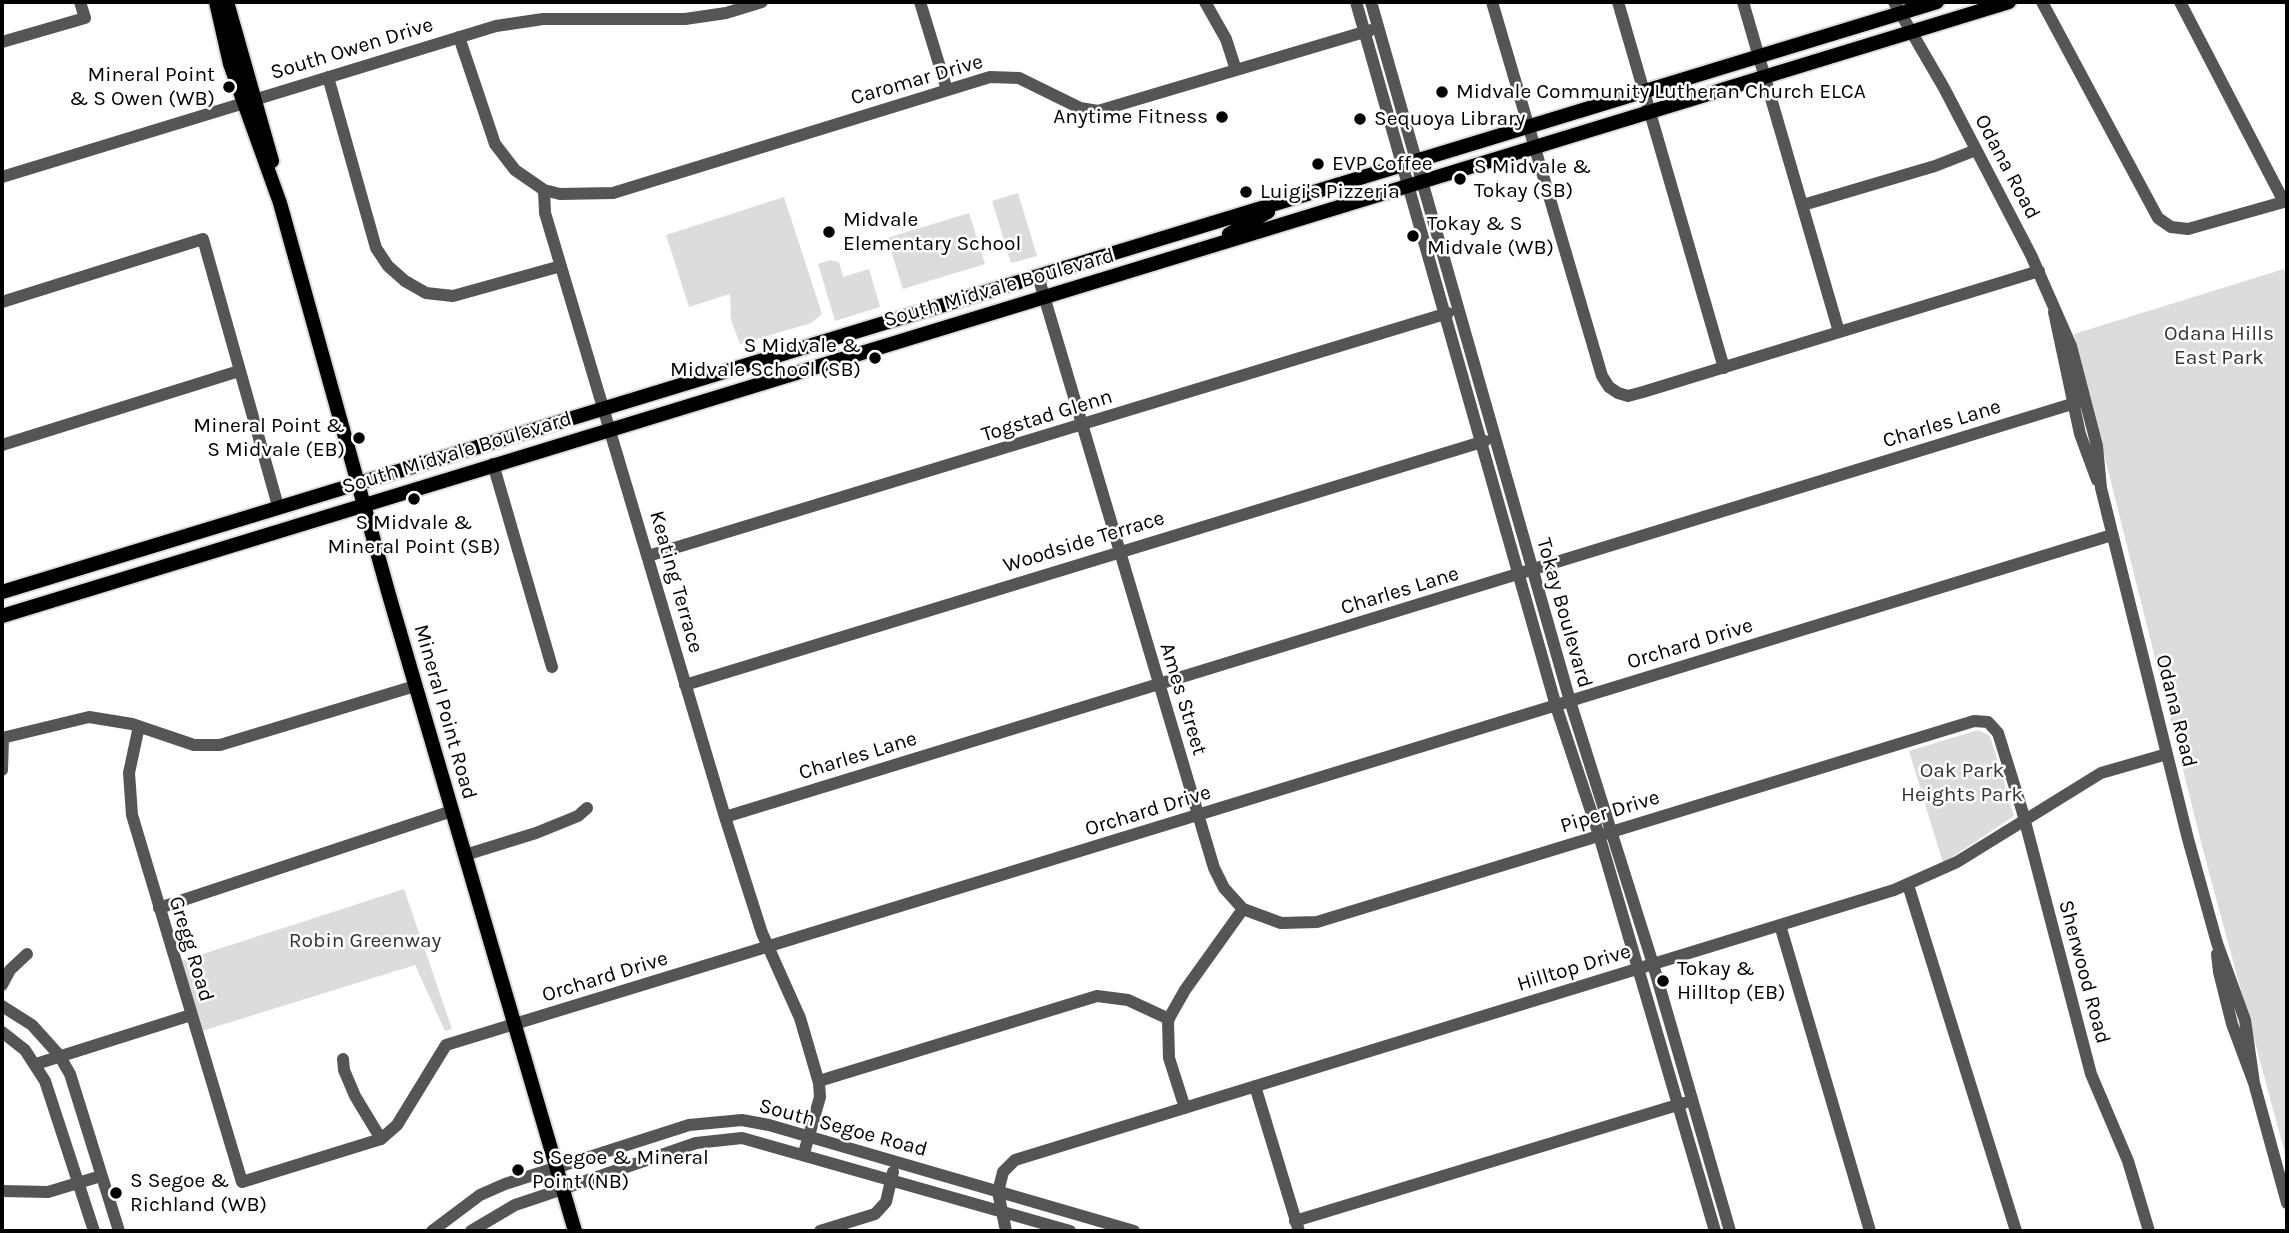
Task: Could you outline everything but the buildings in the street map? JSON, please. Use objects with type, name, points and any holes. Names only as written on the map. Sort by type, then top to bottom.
[{"type":"main road","name":"Mineral Point Road","points":[[216,2],[230,64],[249,101]]},
{"type":"main road","name":"Mineral Point Road","points":[[227,2],[249,101],[415,686],[575,1231]]},
{"type":"main road","name":"South Midvale Boulevard","points":[[2,592],[1644,92],[1901,7],[1937,2]]},
{"type":"main road","name":"South Midvale Boulevard","points":[[2,615],[2009,2]]},
{"type":"main road","points":[[1197,252],[1261,218],[1271,206]]},
{"type":"street","points":[[2,41],[85,18],[80,2]]},
{"type":"street","name":"South Owen Drive","points":[[2,177],[459,37],[542,19],[685,19],[726,13],[762,2]]},
{"type":"street","points":[[920,2],[947,90]]},
{"type":"street","points":[[1205,2],[1226,39],[1236,70]]},
{"type":"street","name":"Tokay Boulevard","points":[[1356,2],[1408,162]]},
{"type":"street","name":"Tokay Boulevard","points":[[1371,2],[1443,315],[1556,706],[1599,835],[1715,1231]]},
{"type":"street","points":[[1492,2],[1602,376],[1609,387],[1618,393],[1636,394],[2039,271]]},
{"type":"street","points":[[1618,2],[1724,368]]},
{"type":"street","points":[[1743,2],[1839,332]]},
{"type":"street","points":[[2042,2],[2149,207],[2171,227],[2188,229],[2286,202],[2180,2]]},
{"type":"street","name":"Odana Road","points":[[1901,7],[2053,301],[2079,402],[2088,459],[2101,488],[2217,943],[2219,972],[2232,1024],[2254,1083],[2287,1203]]},
{"type":"street","name":"Caromar Drive","points":[[544,190],[590,195],[613,193],[990,77],[1019,78],[1080,108],[1098,111],[1378,28]]},
{"type":"street","points":[[459,37],[495,144],[515,170],[544,190]]},
{"type":"street","points":[[328,77],[376,248],[388,266],[405,281],[426,293],[453,296],[561,266]]},
{"type":"street","points":[[1803,205],[1936,166],[1976,150]]},
{"type":"street","name":"Tokay Boulevard","points":[[1413,182],[1456,311],[1570,701],[1613,831],[1730,1229]]},
{"type":"street","name":"Keating Terrace","points":[[544,190],[545,213],[611,427],[725,817],[768,947],[800,1018],[819,1081],[820,1097],[804,1153]]},
{"type":"street","points":[[2,302],[203,239],[278,506]]},
{"type":"street","name":"Ames Street","points":[[1038,276],[1118,552],[1217,876],[1243,909]]},
{"type":"street","name":"Togstad Glenn","points":[[648,556],[1456,311]]},
{"type":"street","points":[[2,446],[239,372]]},
{"type":"street","name":"Charles Lane","points":[[725,817],[2079,402]]},
{"type":"street","name":"Woodside Terrace","points":[[685,685],[1493,438]]},
{"type":"street","points":[[493,464],[552,667]]},
{"type":"street","name":"Orchard Drive","points":[[381,1139],[397,1125],[446,1045],[2112,535]]},
{"type":"street","points":[[2,770],[2,738],[89,717],[139,726],[194,745],[220,745],[415,686]]},
{"type":"street","name":"Piper Drive","points":[[1243,909],[1281,923],[1317,922],[1974,721],[1988,722]]},
{"type":"street","name":"Sherwood Road","points":[[1988,722],[1998,733],[2024,819],[2091,1074],[2127,1161],[2149,1231]]},
{"type":"street","name":"Gregg Road","points":[[139,726],[129,773],[130,801],[240,1180],[250,1181],[381,1139]]},
{"type":"street","name":"Hilltop Drive","points":[[998,1200],[1003,1172],[1015,1160],[1908,885],[1957,862],[2101,773],[2167,754]]},
{"type":"street","points":[[465,855],[536,833],[578,816],[587,808]]},
{"type":"street","points":[[159,908],[452,811]]},
{"type":"street","points":[[1908,885],[2016,1231]]},
{"type":"street","points":[[1185,1108],[1169,1058],[1169,1018],[1185,990],[1243,909]]},
{"type":"street","points":[[1780,925],[1870,1231]]},
{"type":"street","points":[[2,985],[10,970],[27,954]]},
{"type":"street","points":[[819,1081],[1097,996],[1128,1000],[1169,1018]]},
{"type":"street","points":[[2,1006],[32,1025],[59,1055],[78,1097],[119,1231]]},
{"type":"street","points":[[36,1064],[191,1015]]},
{"type":"street","points":[[2,1032],[36,1064],[57,1111],[94,1231]]},
{"type":"street","points":[[343,1059],[344,1070],[355,1096],[381,1139]]},
{"type":"street","points":[[1255,1086],[1297,1226],[1692,1100]]},
{"type":"street","name":"South Segoe Road","points":[[432,1231],[480,1195],[555,1166],[689,1125],[742,1120],[809,1136],[896,1162],[998,1200],[1070,1231]]},
{"type":"street","name":"South Segoe Road","points":[[471,1231],[516,1205],[696,1143],[722,1138],[754,1140],[891,1179],[1134,1231]]},
{"type":"street","points":[[820,1231],[875,1214],[886,1202],[896,1162]]},
{"type":"street","points":[[2,1191],[48,1192],[101,1176]]},
{"type":"street","points":[[998,1200],[1006,1231]]},
{"type":"street","points":[[1715,1231],[1730,1229]]},
{"type":"green space","points":[[1018,193],[1037,256],[1011,263],[992,201]]},
{"type":"green space","points":[[784,197],[822,314],[811,323],[740,344],[731,320],[730,294],[689,307],[666,235]]},
{"type":"green space","points":[[969,213],[985,264],[903,289],[887,238]]},
{"type":"green space","points":[[830,260],[839,262],[843,277],[869,269],[880,307],[835,321],[818,264]]},
{"type":"green space","name":"Odana Hills East Park","points":[[2287,268],[2287,1161],[2203,850],[2074,334]]},
{"type":"green space","name":"Oak Park Heights Park","points":[[1978,730],[1990,736],[2014,816],[1943,863],[1909,751]]},
{"type":"green space","name":"Robin Greenway","points":[[404,889],[452,1029],[445,1031],[415,965],[202,1031],[181,961]]},
{"type":"place","name":"Mineral Point & S Owen (WB)","points":[[229,87]]},
{"type":"place","name":"Midvale Community Lutheran Church ELCA","points":[[1442,92]]},
{"type":"place","name":"Anytime Fitness","points":[[1222,117]]},
{"type":"place","name":"Sequoya Library","points":[[1360,119]]},
{"type":"place","name":"EVP Coffee","points":[[1318,164]]},
{"type":"place","name":"S Midvale & Tokay (SB)","points":[[1460,179]]},
{"type":"place","name":"Luigi's Pizzeria","points":[[1246,192]]},
{"type":"place","name":"Midvale Elementary School","points":[[829,232]]},
{"type":"place","name":"Tokay & S Midvale (WB)","points":[[1413,236]]},
{"type":"place","name":"S Midvale & Midvale School (SB)","points":[[875,358]]},
{"type":"place","name":"Mineral Point & S Midvale (EB)","points":[[359,438]]},
{"type":"place","name":"S Midvale & Mineral Point (SB)","points":[[414,499]]},
{"type":"place","name":"Tokay & Hilltop (EB)","points":[[1663,981]]},
{"type":"place","name":"S Segoe & Mineral Point (NB)","points":[[518,1170]]},
{"type":"place","name":"S Segoe & Richland (WB)","points":[[116,1193]]}]
